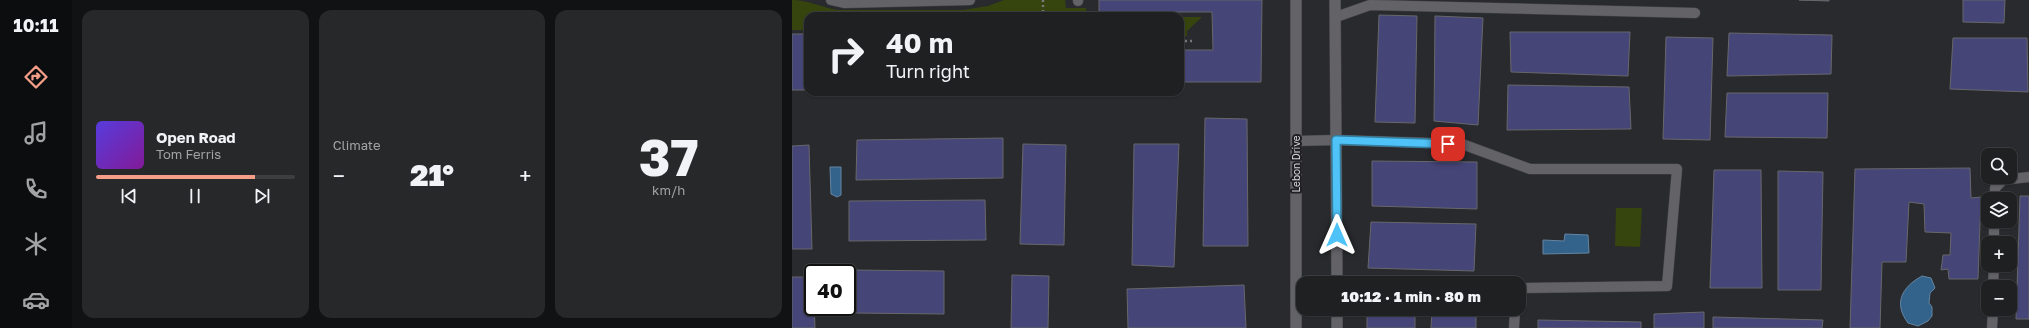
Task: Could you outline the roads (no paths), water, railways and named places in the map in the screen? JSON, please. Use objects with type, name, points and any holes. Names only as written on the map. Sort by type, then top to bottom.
[{"type":"street","name":"Lebon Drive","points":[[1296,0],[1296,328]]},
{"type":"street","points":[[1335,0],[1337,276]]},
{"type":"street","points":[[1337,316],[1337,328]]},
{"type":"lane","points":[[831,0],[844,3],[970,0]]},
{"type":"lane","points":[[1336,17],[1370,5],[1695,13]]},
{"type":"lane","points":[[1296,142],[1336,140],[1462,144],[1530,169],[1677,169],[1667,286],[1526,288]]},
{"type":"lane","points":[[1995,192],[1995,188],[2003,180],[2029,177]]},
{"type":"lane","points":[[1514,328],[1515,316]]},
{"type":"lane","points":[[1992,328],[1993,316]]},
{"type":"water","points":[[830,167],[841,167],[841,195],[837,197],[831,194]]},
{"type":"water","points":[[1565,234],[1588,235],[1589,253],[1543,254],[1543,240],[1564,241]]},
{"type":"water","points":[[1922,276],[1931,278],[1935,288],[1930,293],[1929,303],[1932,307],[1932,316],[1928,321],[1918,326],[1908,323],[1903,316],[1901,302],[1902,296],[1909,285]]}]
